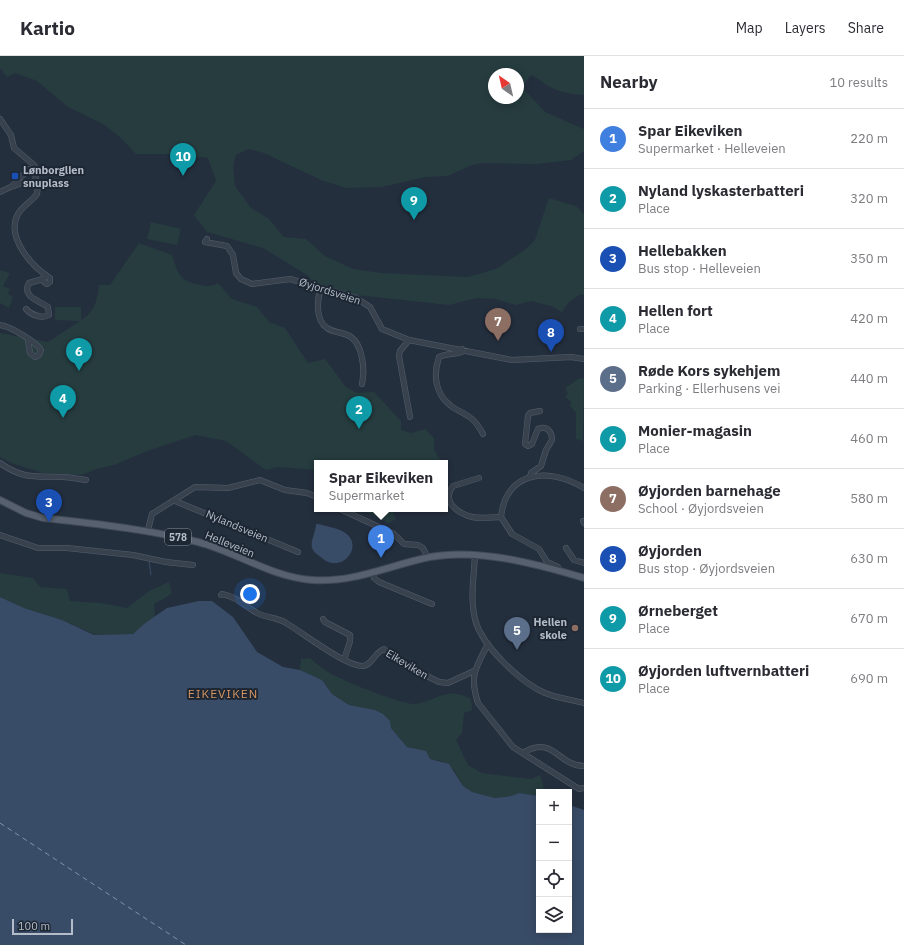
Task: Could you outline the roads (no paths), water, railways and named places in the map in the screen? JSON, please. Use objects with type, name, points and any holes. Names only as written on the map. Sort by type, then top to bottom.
[{"type":"main road","name":"Helleveien","points":[[1,502],[26,514],[44,518],[148,530],[200,542],[265,568],[302,579],[336,580],[372,574],[428,558],[475,555],[498,557],[584,578]]},
{"type":"street","points":[[0,119],[11,135],[14,148],[34,165],[36,169],[34,172],[36,177],[34,184]]},
{"type":"street","points":[[12,186],[25,171],[30,169],[34,172]]},
{"type":"street","points":[[0,192],[12,186],[27,183],[34,184],[38,188],[38,193],[19,213],[15,221],[15,230],[28,259],[44,278],[29,283],[28,292],[31,298],[48,308],[49,315],[44,317],[32,314],[26,309]]},
{"type":"street","name":"Øyjordsveien","points":[[207,239],[205,242],[227,246],[233,255],[236,273],[241,279],[248,283],[261,283],[290,279],[361,300],[370,307],[382,329],[409,340],[462,349],[512,360],[571,357],[584,359]]},
{"type":"street","points":[[321,287],[318,305],[321,319],[328,328],[347,335],[358,344],[364,376],[362,384]]},
{"type":"street","points":[[0,325],[15,330],[28,340]]},
{"type":"street","points":[[409,340],[400,351],[400,356],[410,417]]},
{"type":"street","points":[[462,349],[462,352],[458,354],[447,353],[439,357],[435,376],[440,393],[450,405],[471,418],[483,434]]},
{"type":"street","points":[[530,477],[531,473],[541,466],[546,450],[552,440],[550,430],[546,427],[541,427],[538,429],[532,444],[528,446],[525,444],[528,416],[530,413],[540,411]]},
{"type":"street","points":[[0,463],[9,470],[25,476],[65,477],[86,480]]},
{"type":"street","points":[[560,572],[558,567],[547,562],[538,549],[512,534],[501,517],[503,503],[506,495],[520,482],[530,477],[548,475],[556,476],[571,480],[584,488]]},
{"type":"street","points":[[479,478],[453,486],[449,492],[449,501],[461,513],[473,517],[501,517]]},
{"type":"street","points":[[148,530],[152,514],[175,501],[189,489],[195,487],[228,488],[260,480],[285,490],[301,492],[314,496]]},
{"type":"street","name":"Nylandsveien","points":[[175,501],[298,552]]},
{"type":"street","points":[[346,512],[394,534],[404,544],[421,546],[428,558]]},
{"type":"street","points":[[0,535],[38,548],[67,548],[133,555],[166,562],[193,565]]},
{"type":"street","points":[[566,548],[574,560],[584,563]]},
{"type":"street","points":[[475,555],[473,603],[475,618],[478,628],[488,644],[527,682],[546,693],[584,703]]},
{"type":"street","points":[[372,574],[379,582],[432,604]]},
{"type":"street","name":"Eikeviken","points":[[229,593],[245,600],[258,610],[258,613]]},
{"type":"street","name":"Eikeviken","points":[[222,595],[225,594],[239,599],[258,613],[280,619],[355,665],[364,666],[369,664],[381,650],[385,650],[403,664],[424,676],[443,683],[474,671]]},
{"type":"street","points":[[324,619],[325,622],[350,635],[351,640],[345,652],[345,659]]},
{"type":"street","points":[[488,644],[474,671],[475,695],[478,703],[514,747],[580,789],[584,788]]},
{"type":"street","points":[[523,752],[532,747],[542,746],[550,748],[577,766],[584,766]]},
{"type":"water","points":[[316,524],[334,528],[345,533],[351,539],[353,546],[351,553],[346,559],[339,563],[331,563],[323,559],[314,551],[312,548],[312,543]]},
{"type":"water","points":[[0,597],[24,608],[62,620],[94,635],[133,634],[144,624],[167,608],[199,601],[212,601],[233,617],[257,652],[283,667],[300,670],[322,680],[332,694],[349,705],[375,710],[383,714],[390,721],[391,728],[407,747],[426,751],[430,759],[449,764],[463,786],[472,792],[495,798],[511,796],[519,793],[536,796],[536,933],[572,933],[572,806],[584,810],[584,945],[0,945]]},
{"type":"waterway","points":[[149,561],[151,575]]},
{"type":"place","name":"Lønborglien snuplass","points":[[15,176]]},
{"type":"place","name":"Øyjorden luftvernbatteri","points":[[183,176]]},
{"type":"place","name":"Ørneberget","points":[[414,220]]},
{"type":"place","name":"Øyjorden barnehage","points":[[498,341]]},
{"type":"place","name":"Øyjorden","points":[[551,352]]},
{"type":"place","name":"Monier-magasin","points":[[79,371]]},
{"type":"place","name":"Hellen fort","points":[[63,418]]},
{"type":"place","name":"Nyland lyskasterbatteri","points":[[359,429]]},
{"type":"place","name":"Hellebakken","points":[[49,522]]},
{"type":"place","name":"Spar Eikeviken","points":[[381,558]]},
{"type":"place","name":"Hellen skole","points":[[575,628]]},
{"type":"place","name":"Røde Kors sykehjem","points":[[517,650]]},
{"type":"district","name":"EIKEVIKEN","points":[[223,694]]}]
